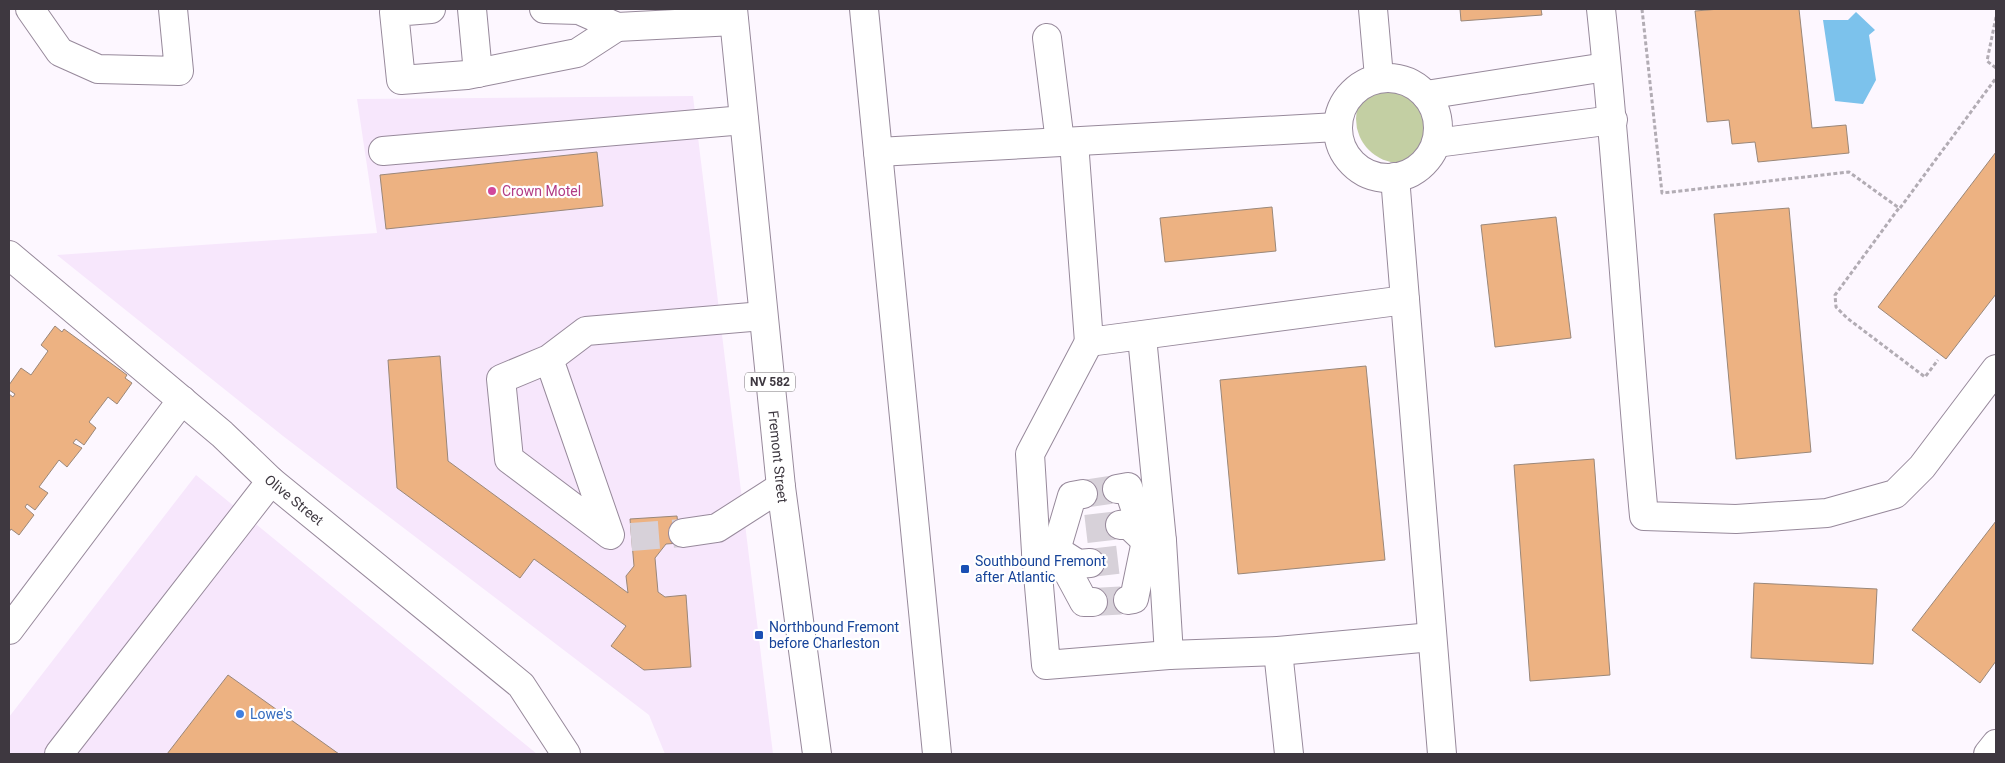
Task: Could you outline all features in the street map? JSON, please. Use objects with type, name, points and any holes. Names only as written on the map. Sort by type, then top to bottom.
[{"type":"street","points":[[30,9],[60,52],[98,69],[179,71],[173,9]]},
{"type":"street","points":[[431,9],[394,12],[401,80],[478,73],[577,53],[617,27],[734,15]]},
{"type":"street","points":[[472,9],[478,73]]},
{"type":"street","points":[[544,9],[579,10],[617,27]]},
{"type":"street","points":[[864,9],[937,754]]},
{"type":"street","points":[[1374,9],[1379,77]]},
{"type":"street","points":[[1601,9],[1613,120],[1633,401],[1644,516],[1736,519],[1827,513],[1895,494],[1928,460],[1996,369]]},
{"type":"street","name":"Fremont Street","points":[[734,15],[762,316],[781,487],[817,754]]},
{"type":"street","points":[[1046,38],[1068,142],[1089,342],[1030,454],[1046,551],[1046,665],[1169,655],[1278,651],[1432,637]]},
{"type":"street","points":[[1426,95],[1606,67]]},
{"type":"street","points":[[1379,77],[1396,78],[1413,83],[1426,95],[1435,110],[1438,127],[1436,143],[1429,157],[1419,168],[1395,177],[1375,176],[1355,165],[1340,144],[1337,127],[1340,110],[1349,95],[1379,77]]},
{"type":"street","points":[[383,151],[744,120]]},
{"type":"street","points":[[1436,143],[1613,120]]},
{"type":"street","points":[[878,152],[1337,127]]},
{"type":"street","points":[[1395,177],[1442,754]]},
{"type":"street","name":"Olive Street","points":[[12,266],[182,400],[222,434],[271,482],[521,685],[566,754]]},
{"type":"street","points":[[1089,342],[1405,300]]},
{"type":"street","points":[[549,359],[620,536],[509,458],[501,379],[549,359],[586,332],[762,316]]},
{"type":"street","points":[[1142,336],[1154,541],[1169,655]]},
{"type":"street","points":[[9,630],[182,400]]},
{"type":"street","points":[[59,754],[271,482]]},
{"type":"street","points":[[683,533],[716,528],[781,487]]},
{"type":"street","points":[[1117,489],[1128,487],[1154,541],[1134,599],[1128,600]]},
{"type":"street","points":[[1046,551],[1072,496],[1083,494]]},
{"type":"street","points":[[1120,524],[1128,524],[1154,541]]},
{"type":"street","points":[[1046,551],[1071,532],[1086,529]]},
{"type":"street","points":[[1124,559],[1129,559],[1154,541]]},
{"type":"street","points":[[1046,551],[1078,564],[1090,563]]},
{"type":"street","points":[[1046,551],[1084,602],[1093,602]]},
{"type":"street","points":[[1278,651],[1289,754]]},
{"type":"street","points":[[1988,754],[1996,744]]},
{"type":"path","points":[[1642,9],[1662,194],[1849,172],[1899,208]]},
{"type":"path","points":[[1996,17],[1987,61],[1996,68]]},
{"type":"path","points":[[1938,360],[1925,377],[1847,318],[1836,307],[1835,295],[1996,78]]},
{"type":"shaded area","points":[[693,96],[773,754],[665,754],[649,715],[283,436],[57,255],[377,233],[357,99]]},
{"type":"shaded area","points":[[196,475],[537,754],[9,754],[9,717]]},
{"type":"green space","points":[[1400,75],[1417,78],[1431,88],[1441,102],[1444,119],[1441,136],[1431,150],[1417,160],[1400,163],[1383,160],[1369,150],[1359,136],[1356,119],[1359,102],[1369,88],[1383,78]]},
{"type":"water","points":[[1856,12],[1875,30],[1869,35],[1876,80],[1863,104],[1835,101],[1823,20],[1848,20]]},
{"type":"building","points":[[1460,9],[1541,9],[1542,15],[1461,21]]},
{"type":"building","points":[[1720,9],[1799,9],[1812,128],[1846,125],[1849,153],[1758,162],[1755,142],[1732,144],[1729,120],[1707,122],[1695,11]]},
{"type":"building","name":"Crown Motel","points":[[597,152],[603,206],[386,229],[380,175]]},
{"type":"building","points":[[1996,152],[1996,294],[1946,359],[1878,307]]},
{"type":"building","points":[[1272,207],[1276,251],[1165,262],[1160,218]]},
{"type":"building","points":[[1789,208],[1811,452],[1736,459],[1714,214]]},
{"type":"building","points":[[1556,217],[1571,338],[1495,347],[1481,225]]},
{"type":"building","points":[[55,326],[62,332],[64,329],[127,375],[125,378],[132,383],[117,404],[108,397],[89,422],[96,428],[84,445],[76,439],[73,443],[82,448],[67,467],[59,460],[39,487],[48,493],[35,510],[27,504],[25,507],[34,515],[19,535],[11,529],[9,532],[9,394],[13,397],[15,394],[9,390],[9,385],[21,368],[31,375],[48,351],[41,345]]},
{"type":"building","points":[[440,356],[448,461],[628,593],[626,576],[634,566],[630,519],[677,516],[680,543],[666,544],[655,558],[658,592],[665,597],[686,595],[691,667],[644,670],[611,646],[626,626],[534,559],[520,578],[397,488],[388,360]]},
{"type":"building","points":[[1366,366],[1385,560],[1238,574],[1220,380]]},
{"type":"building","points":[[1594,459],[1610,675],[1530,681],[1514,465]]},
{"type":"building","points":[[1996,521],[1996,661],[1980,683],[1912,630]]},
{"type":"building","points":[[1754,583],[1877,589],[1873,664],[1751,658]]},
{"type":"building","name":"Lowe's","points":[[228,675],[339,754],[167,754]]},
{"type":"tunnel","points":[[1083,494],[1117,489]]},
{"type":"tunnel","points":[[1086,529],[1120,525]]},
{"type":"tunnel","points":[[631,537],[683,533]]},
{"type":"tunnel","points":[[1090,563],[1124,559]]},
{"type":"tunnel","points":[[1093,602],[1128,600]]},
{"type":"place","name":"Crown Motel","points":[[492,191]]},
{"type":"place","name":"Southbound Fremont after Atlantic","points":[[965,569]]},
{"type":"place","name":"Northbound Fremont before Charleston","points":[[759,635]]},
{"type":"place","name":"Lowe's","points":[[240,714]]}]
